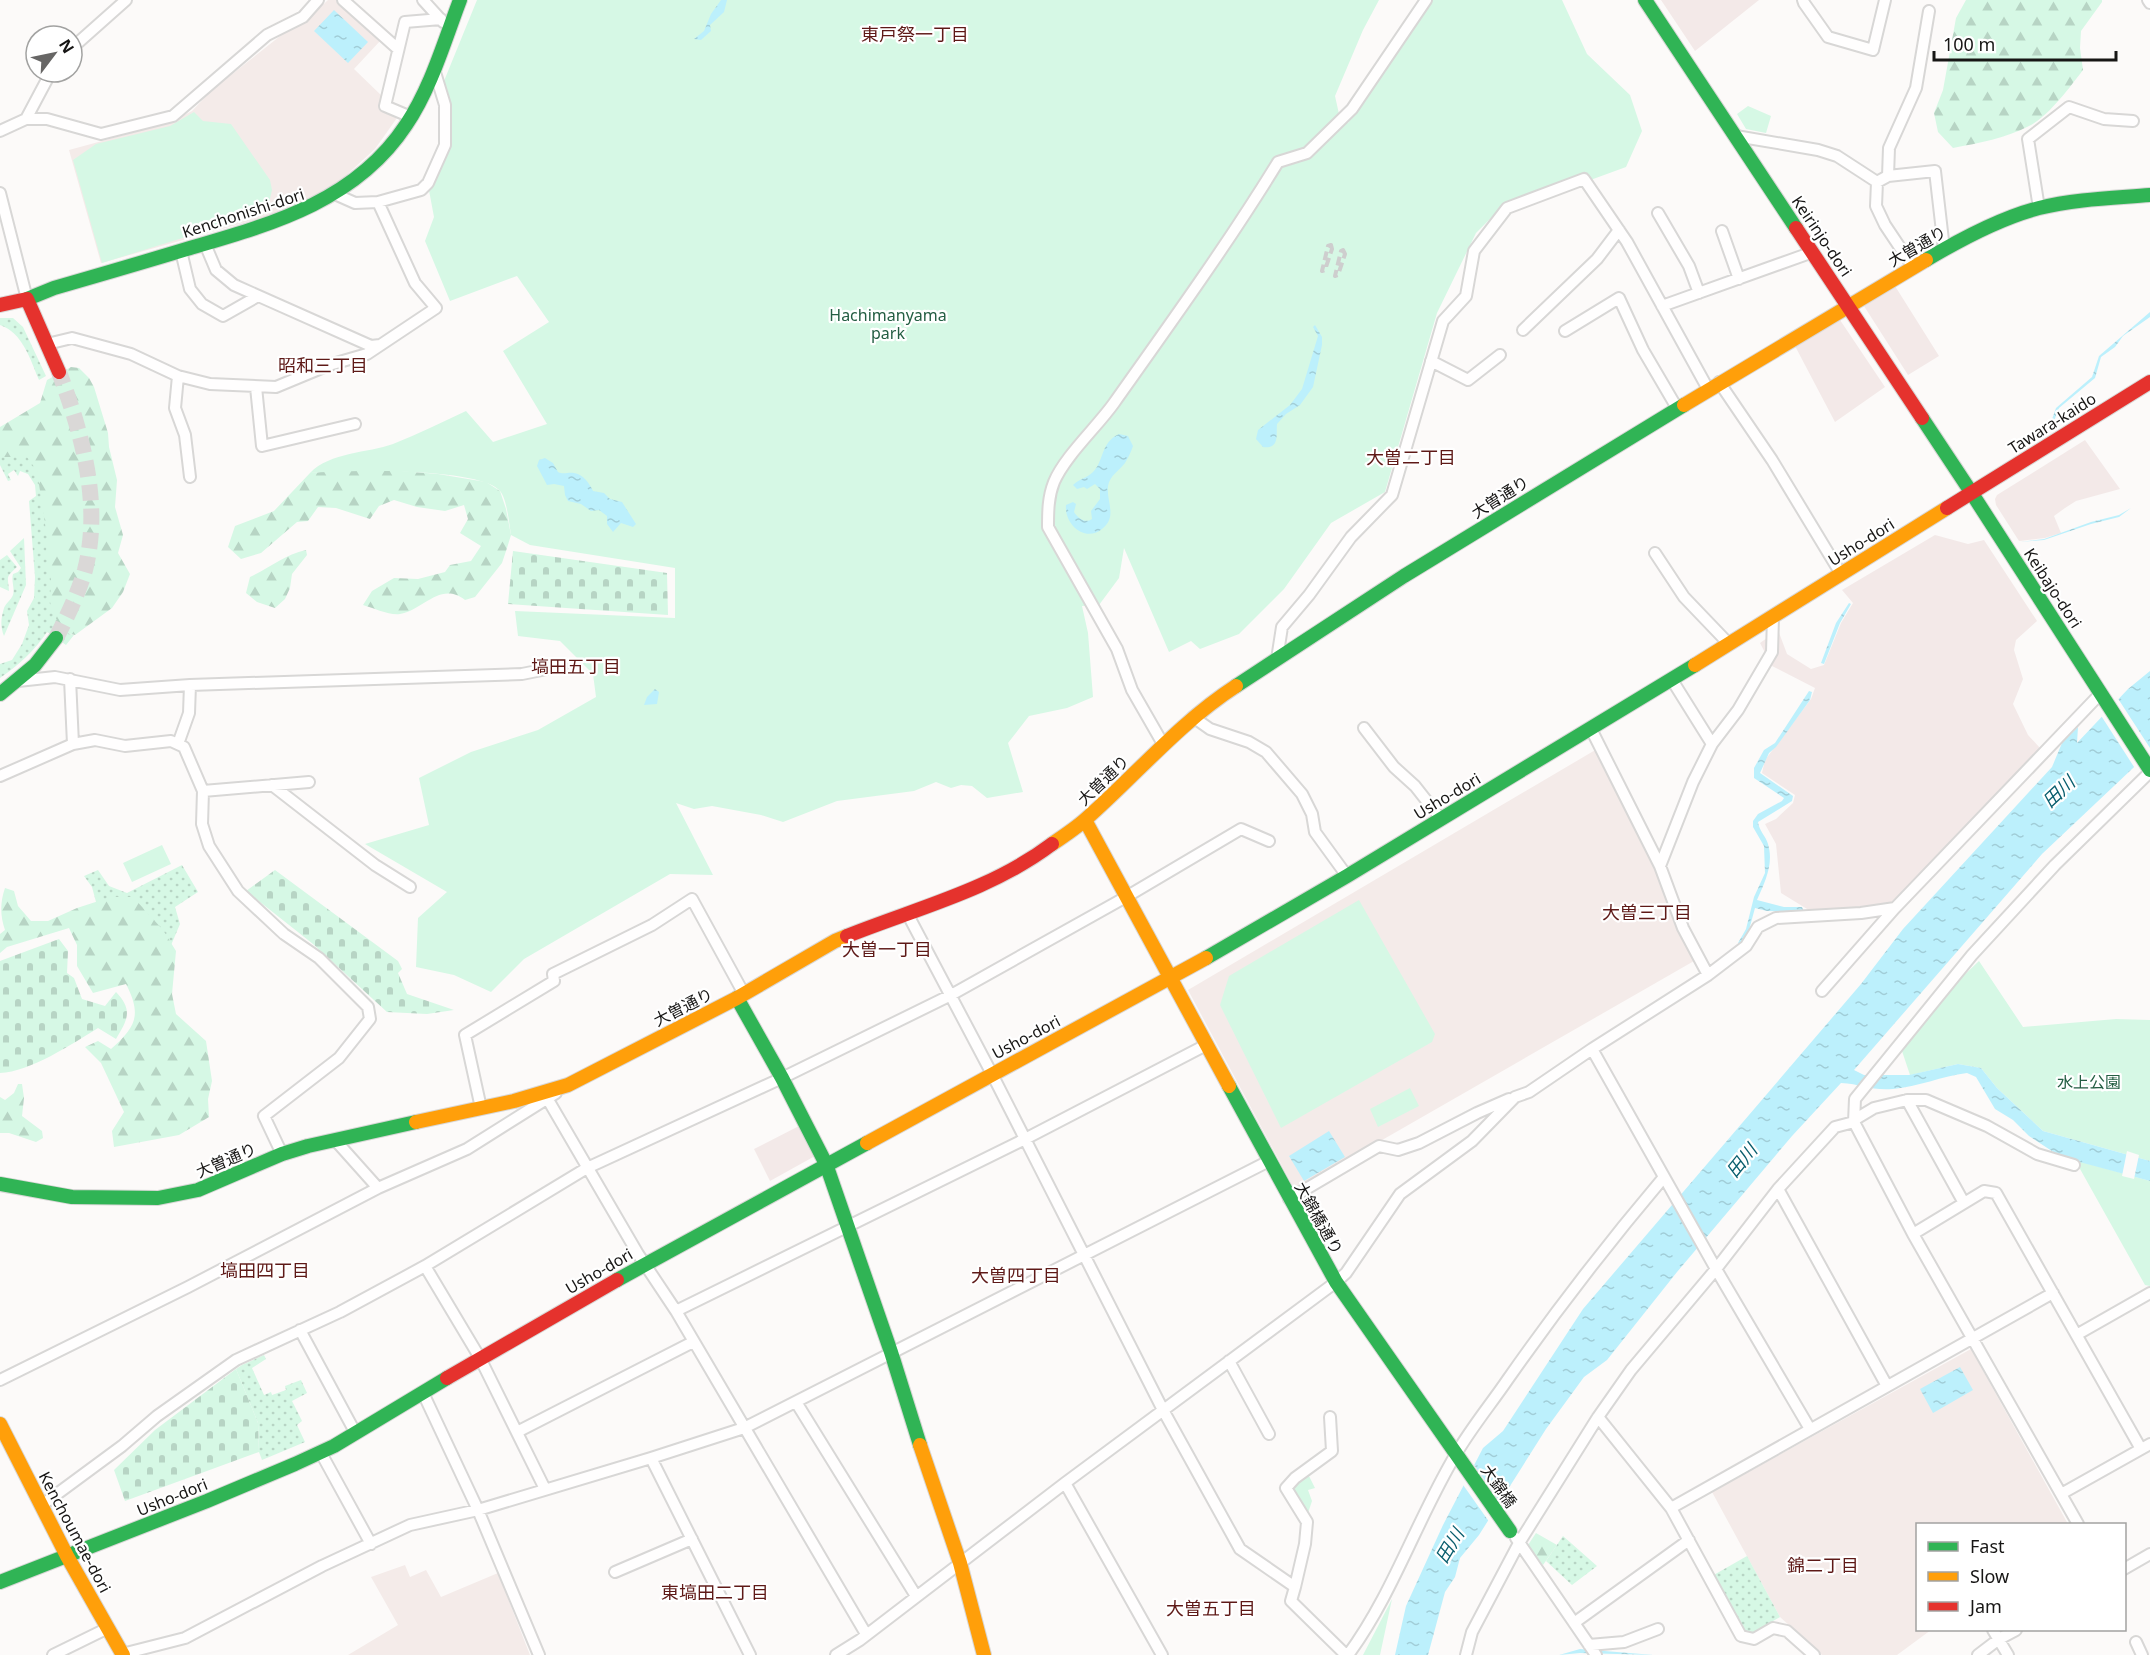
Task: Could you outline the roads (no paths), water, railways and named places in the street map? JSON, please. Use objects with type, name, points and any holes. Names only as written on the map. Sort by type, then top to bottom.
[{"type":"street","points":[[84,37],[126,0]]},
{"type":"street","points":[[0,131],[26,118],[47,119],[101,135],[173,116],[267,35],[303,16],[318,0]]},
{"type":"street","points":[[343,0],[398,49]]},
{"type":"street","points":[[423,0],[445,23]]},
{"type":"street","name":"Kenchonishi-dori","points":[[0,305],[27,299],[54,288],[295,216],[337,195],[378,162],[411,117],[434,69],[445,23],[460,0]]},
{"type":"street","points":[[1163,744],[1132,690],[1117,649],[1048,527],[1048,505],[1054,482],[1075,451],[1108,412],[1167,328],[1278,162],[1307,153],[1352,109],[1426,0]]},
{"type":"street","name":"Keirinjo-dori","points":[[1645,0],[1971,492]]},
{"type":"street","points":[[1803,0],[1828,37],[1873,50],[1885,0]]},
{"type":"street","points":[[1887,176],[1889,148],[1916,88],[1929,11]]},
{"type":"street","points":[[411,117],[385,106],[405,22],[445,23]]},
{"type":"street","points":[[337,195],[355,203],[378,202],[421,190],[428,183],[445,145],[445,105],[434,69]]},
{"type":"street","points":[[26,118],[44,84]]},
{"type":"street","points":[[2039,208],[2028,139],[2068,107],[2104,119],[2133,120]]},
{"type":"street","points":[[1736,136],[1818,150],[1837,156],[1877,182]]},
{"type":"street","points":[[1877,182],[1887,176],[1935,171],[1944,249]]},
{"type":"street","points":[[1277,659],[1282,627],[1309,595],[1351,537],[1392,495],[1443,321],[1466,296],[1474,251],[1508,208],[1584,179],[1619,230],[1662,306],[1713,386],[1772,460],[1841,574]]},
{"type":"street","points":[[1877,182],[1876,206],[1885,225],[1913,267]]},
{"type":"street","points":[[0,193],[27,299],[59,372]]},
{"type":"street","name":"大曽通り","points":[[0,1184],[72,1197],[158,1198],[198,1190],[282,1154],[308,1146],[481,1108],[568,1086],[740,996],[835,941],[959,895],[1003,876],[1034,858],[1085,820],[1163,744],[1219,697],[1404,576],[1713,386],[1944,249],[2004,220],[2039,208],[2150,195]]},
{"type":"street","points":[[47,344],[72,338],[131,354],[178,376],[210,384],[256,387],[276,387],[328,365],[367,354],[436,308],[414,283],[378,202]]},
{"type":"street","points":[[1658,213],[1689,266],[1699,293]]},
{"type":"street","points":[[1523,330],[1597,259],[1619,230]]},
{"type":"street","points":[[1722,231],[1739,279]]},
{"type":"street","points":[[205,244],[216,270],[234,285],[371,346],[380,345]]},
{"type":"street","points":[[181,251],[190,289],[202,304],[223,316],[258,296]]},
{"type":"street","points":[[1662,306],[1813,252]]},
{"type":"street","points":[[1565,331],[1619,298],[1643,350],[1677,408]]},
{"type":"street","points":[[1431,361],[1468,380],[1500,355]]},
{"type":"street","points":[[178,376],[175,408],[185,435],[190,477]]},
{"type":"street","name":"Tawara-kaido","points":[[1971,492],[2150,382]]},
{"type":"street","points":[[256,387],[262,446],[355,423]]},
{"type":"street","name":"Usho-dori","points":[[0,1582],[321,1453],[480,1358],[645,1264],[1171,978],[1347,876],[1672,680],[1971,492]]},
{"type":"street","name":"Keibajo-dori","points":[[1971,492],[2148,767]]},
{"type":"street","points":[[1655,553],[1684,597],[1729,644]]},
{"type":"street","points":[[1660,866],[1693,782],[1712,744],[1738,710],[1772,651],[1773,617]]},
{"type":"street","points":[[0,694],[35,665],[56,639]]},
{"type":"street","points":[[18,681],[55,677],[120,690],[190,685],[522,674],[562,666]]},
{"type":"street","points":[[70,679],[73,744]]},
{"type":"street","points":[[1672,680],[1712,744]]},
{"type":"street","points":[[178,744],[189,713],[190,685]]},
{"type":"street","points":[[1822,991],[1895,908],[2104,698]]},
{"type":"street","points":[[1193,717],[1210,729],[1249,742],[1266,752],[1302,794],[1312,814],[1315,832],[1347,876]]},
{"type":"street","points":[[1364,729],[1394,767],[1415,786],[1441,819]]},
{"type":"street","points":[[1591,729],[1660,866],[1683,928],[1708,975]]},
{"type":"street","points":[[0,776],[73,744],[95,740],[125,746],[171,741],[184,747],[203,791],[202,824],[209,846],[238,891],[284,934],[319,958],[368,1007],[370,1019],[339,1058],[264,1116],[282,1154]]},
{"type":"street","points":[[2077,1523],[1913,1234],[1854,1121],[1854,1099],[1972,955],[2148,767]]},
{"type":"street","points":[[203,791],[309,782]]},
{"type":"street","points":[[272,785],[375,865],[410,887]]},
{"type":"street","name":"大錦橋通り","points":[[1085,820],[1336,1282],[1458,1457]]},
{"type":"street","points":[[42,1505],[122,1446],[157,1416],[236,1360],[340,1312],[425,1266],[587,1168],[782,1078],[951,995],[1126,897],[1241,829],[1269,841]]},
{"type":"street","points":[[481,1108],[465,1035],[554,981],[553,974],[652,925],[692,899],[826,1164],[960,1563],[984,1655]]},
{"type":"street","points":[[1289,1199],[1379,1146],[1398,1150],[1419,1143],[1477,1113],[1529,1092],[1592,1048],[1708,975],[1746,945],[1758,927],[1776,918],[1861,913],[1895,908]]},
{"type":"street","points":[[907,913],[992,1074],[1163,1410],[1240,1549],[1295,1587]]},
{"type":"street","points":[[676,1311],[1025,1139],[1206,1045]]},
{"type":"street","points":[[1592,1048],[1714,1265],[1810,1429]]},
{"type":"street","points":[[0,1380],[188,1287],[378,1188],[467,1149],[568,1086]]},
{"type":"street","points":[[836,1655],[1336,1282],[1346,1273],[1400,1194],[1472,1141],[1515,1097]]},
{"type":"street","points":[[547,1098],[645,1264],[676,1311],[866,1634]]},
{"type":"street","points":[[1907,1100],[1964,1203]]},
{"type":"street","points":[[1466,1655],[1472,1632],[1519,1543],[1630,1370],[1778,1189],[1835,1127],[1854,1121],[1874,1108],[1907,1100],[1926,1100],[1987,1126],[2037,1154],[2074,1165]]},
{"type":"street","points":[[336,1141],[378,1188]]},
{"type":"street","points":[[122,1654],[185,1638],[322,1566],[410,1525],[478,1510],[744,1428],[1269,1161]]},
{"type":"street","points":[[1330,1417],[1332,1451],[1294,1478],[1286,1488],[1307,1522],[1305,1544],[1292,1601],[1347,1655],[1359,1639],[1458,1457],[1556,1312],[1664,1177]]},
{"type":"street","points":[[1778,1189],[1887,1386]]},
{"type":"street","points":[[1913,1234],[1984,1191],[1996,1193],[2146,1447],[2061,1494]]},
{"type":"street","points":[[425,1266],[480,1358],[545,1489]]},
{"type":"street","points":[[1671,1508],[2053,1293]]},
{"type":"street","points":[[2078,1334],[2150,1293]]},
{"type":"street","points":[[300,1330],[355,1432]]},
{"type":"street","points":[[517,1432],[693,1342]]},
{"type":"street","points":[[1229,1361],[1269,1434]]},
{"type":"street","points":[[423,1393],[478,1510],[539,1655]]},
{"type":"street","points":[[796,1402],[916,1596]]},
{"type":"street","points":[[1598,1417],[1671,1508],[1741,1636],[1754,1639],[1773,1628],[1787,1631],[1814,1655]]},
{"type":"street","name":"Kenchoumae-dori","points":[[0,1424],[67,1556],[122,1654]]},
{"type":"street","points":[[321,1453],[371,1544]]},
{"type":"street","name":"大錦橋","points":[[1458,1457],[1510,1531]]},
{"type":"street","points":[[651,1458],[750,1655]]},
{"type":"street","points":[[1065,1483],[1162,1655]]},
{"type":"street","points":[[1510,1531],[1593,1650],[1659,1629]]},
{"type":"street","points":[[615,1572],[692,1539]]},
{"type":"street","points":[[1574,1623],[1689,1540]]},
{"type":"street","points":[[2126,1568],[2150,1554]]},
{"type":"street","points":[[53,1655],[108,1628]]},
{"type":"street","points":[[1978,1655],[1996,1634],[2008,1655]]},
{"type":"street","points":[[2136,1642],[2142,1655]]},
{"type":"water","points":[[721,0],[727,0],[724,12],[710,25],[711,31],[701,40],[694,39],[704,31],[711,14]]},
{"type":"water","points":[[334,10],[368,42],[348,63],[314,31]]},
{"type":"water","points":[[2150,312],[2150,317],[2123,336],[2115,347],[2101,357],[2095,378],[2059,408],[2052,426],[2050,425],[2056,408],[2092,377],[2099,356]]},
{"type":"water","points":[[1315,325],[1322,337],[1322,345],[1313,387],[1300,405],[1286,414],[1277,424],[1275,444],[1263,447],[1256,439],[1258,430],[1290,405],[1302,389],[1318,336],[1313,327]]},
{"type":"water","points":[[1119,434],[1128,436],[1133,446],[1125,463],[1109,482],[1109,519],[1102,529],[1095,533],[1083,533],[1068,519],[1066,505],[1073,502],[1076,504],[1074,512],[1082,520],[1092,519],[1091,511],[1100,499],[1100,489],[1095,484],[1087,489],[1084,487],[1077,489],[1073,485],[1093,472],[1108,442]]},
{"type":"water","points":[[545,458],[553,463],[558,472],[580,475],[593,491],[604,493],[610,499],[622,502],[636,524],[633,527],[621,523],[613,532],[607,524],[607,516],[599,510],[591,511],[581,504],[568,501],[564,486],[547,485],[537,466],[539,460]]},
{"type":"water","points":[[2131,508],[2119,517],[2044,540],[2020,542],[2044,539],[2091,522],[2119,515]]},
{"type":"water","points":[[1849,603],[1851,604],[1840,623],[1824,664],[1821,663],[1836,623]]},
{"type":"water","name":"田川","points":[[2150,671],[2150,752],[2042,854],[1854,1070],[1864,1075],[1909,1075],[1958,1064],[1981,1068],[1997,1088],[2043,1131],[2150,1161],[2150,1181],[2061,1157],[2029,1136],[2013,1120],[1995,1109],[1976,1077],[1967,1073],[1893,1089],[1841,1083],[1792,1136],[1677,1272],[1607,1360],[1584,1377],[1546,1429],[1479,1535],[1460,1558],[1455,1577],[1445,1592],[1428,1655],[1395,1655],[1406,1606],[1443,1525],[1483,1448],[1503,1431],[1583,1309],[1861,984],[1903,929],[2052,767],[2062,743],[2078,727],[2077,743],[2128,689]]},
{"type":"water","points":[[655,689],[659,692],[657,704],[644,705],[647,697]]},
{"type":"water","points":[[1809,691],[1812,692],[1810,700],[1776,747],[1769,753],[1760,773],[1793,796],[1792,801],[1758,822],[1768,844],[1770,859],[1768,873],[1757,900],[1784,907],[1802,907],[1804,912],[1767,911],[1755,908],[1749,930],[1739,945],[1746,929],[1754,897],[1765,873],[1764,846],[1753,827],[1753,821],[1758,814],[1784,798],[1754,778],[1754,768],[1764,750],[1775,743]]},
{"type":"water","points":[[1329,1131],[1345,1157],[1304,1181],[1289,1156]]},
{"type":"water","points":[[1960,1367],[1973,1390],[1933,1413],[1920,1389]]},
{"type":"water","points":[[1580,1649],[1654,1655],[1580,1653],[1559,1655]]},
{"type":"tunnel","points":[[56,638],[85,570],[90,545],[91,520],[90,494],[82,444],[59,372]]},
{"type":"railway","points":[[1331,245],[1332,249],[1325,270],[1322,271],[1328,246],[1331,245]]},
{"type":"railway","points":[[1343,250],[1345,254],[1338,275],[1335,276],[1343,250]]},
{"type":"district","name":"東戸祭一丁目","points":[[915,35]]},
{"type":"district","name":"昭和三丁目","points":[[323,366]]},
{"type":"district","name":"大曽二丁目","points":[[1411,458]]},
{"type":"district","name":"塙田五丁目","points":[[576,667]]},
{"type":"district","name":"大曽三丁目","points":[[1647,913]]},
{"type":"district","name":"大曽一丁目","points":[[887,950]]},
{"type":"district","name":"塙田四丁目","points":[[265,1271]]},
{"type":"district","name":"大曽四丁目","points":[[1016,1276]]},
{"type":"district","name":"錦二丁目","points":[[1823,1566]]},
{"type":"district","name":"東塙田二丁目","points":[[715,1593]]},
{"type":"district","name":"大曽五丁目","points":[[1211,1609]]},
{"type":"park label","name":"Hachimanyama park","points":[[888,324]]},
{"type":"park label","name":"水上公園","points":[[2089,1082]]}]
